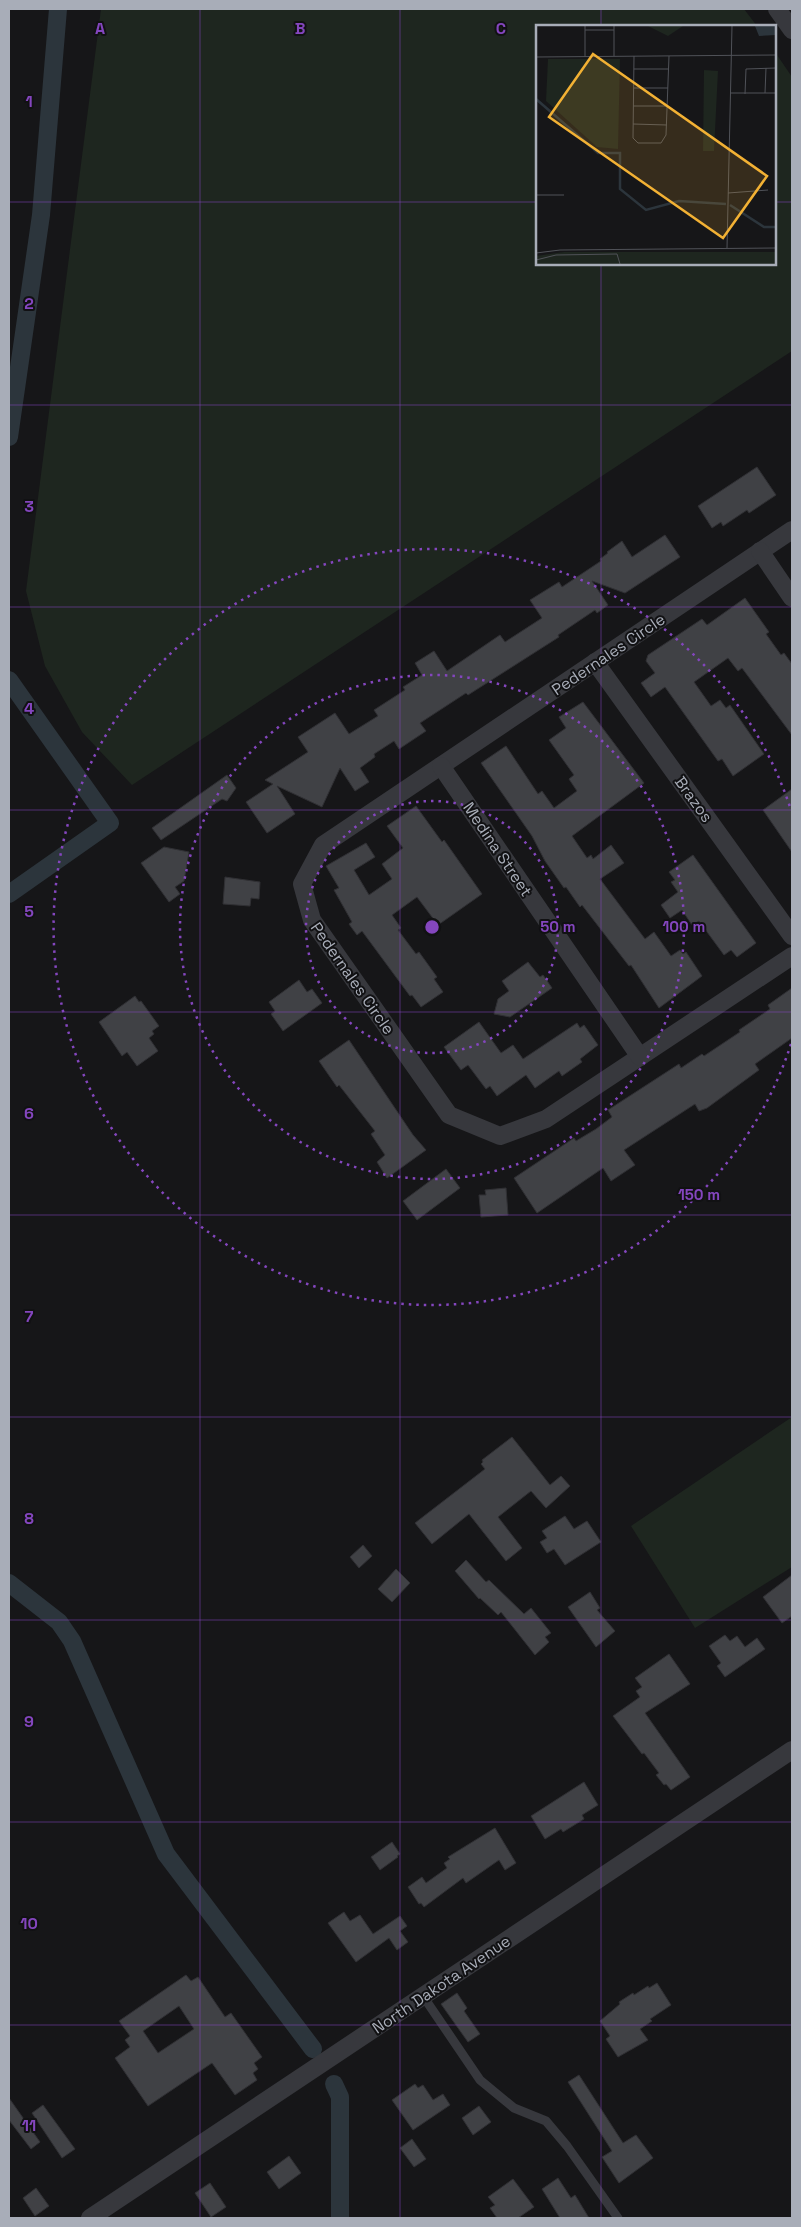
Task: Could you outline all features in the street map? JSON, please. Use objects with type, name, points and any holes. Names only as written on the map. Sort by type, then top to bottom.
[{"type":"street","points":[[777,9],[792,30]]},
{"type":"street","name":"Pedernales Circle","points":[[792,530],[323,845],[302,884],[312,920],[449,1115],[500,1136],[546,1118],[792,956]]},
{"type":"street","points":[[760,552],[792,598]]},
{"type":"street","name":"Brazos","points":[[595,662],[792,936]]},
{"type":"street","name":"Medina Street","points":[[441,766],[640,1057]]},
{"type":"street","name":"North Dakota Avenue","points":[[90,2218],[792,1750]]},
{"type":"lane","points":[[423,1996],[480,2080],[514,2108],[546,2121],[567,2146],[618,2218]]},
{"type":"shaded area","points":[[101,9],[744,9],[756,25],[536,25],[536,265],[776,265],[776,53],[792,77],[792,351],[132,785],[82,732],[45,666],[26,591]]},
{"type":"shaded area","points":[[792,1417],[792,1567],[695,1628],[631,1526]]},
{"type":"building","points":[[757,467],[776,495],[749,513],[747,510],[723,526],[721,522],[712,528],[698,506]]},
{"type":"building","points":[[665,535],[680,557],[625,593],[592,581],[608,605],[597,613],[595,610],[558,635],[559,637],[420,723],[426,731],[399,749],[394,741],[374,754],[375,757],[360,768],[369,782],[355,791],[340,768],[322,807],[277,786],[295,814],[267,833],[246,802],[273,784],[265,780],[308,752],[298,737],[335,713],[349,734],[378,716],[374,710],[405,690],[403,687],[422,675],[415,663],[434,651],[447,671],[500,635],[505,642],[542,618],[530,600],[559,582],[562,587],[601,561],[600,559],[607,552],[622,541],[632,557]]},
{"type":"building","points":[[745,598],[769,632],[766,634],[781,655],[784,653],[792,664],[792,735],[742,668],[738,671],[728,658],[694,682],[711,706],[720,700],[726,708],[730,705],[764,754],[733,776],[722,759],[718,761],[665,687],[651,697],[641,683],[655,673],[646,661],[648,655],[702,619],[707,625]]},
{"type":"building","points":[[583,702],[644,783],[572,836],[587,858],[591,855],[593,859],[611,845],[624,863],[600,879],[645,939],[654,932],[671,956],[680,950],[683,954],[686,952],[702,976],[659,1008],[631,965],[629,966],[582,905],[580,907],[566,887],[564,888],[545,861],[532,836],[481,763],[506,746],[538,794],[542,791],[554,808],[577,791],[569,779],[574,775],[549,740],[566,728],[559,717]]},
{"type":"building","points":[[227,775],[236,788],[227,801],[222,799],[161,840],[152,828]]},
{"type":"building","points":[[792,789],[792,852],[763,810]]},
{"type":"building","points":[[416,806],[442,842],[444,840],[482,894],[438,925],[417,897],[392,915],[401,928],[398,930],[416,954],[419,952],[437,977],[434,979],[443,992],[421,1007],[412,995],[410,996],[362,931],[357,935],[349,924],[352,922],[334,890],[339,888],[326,866],[366,843],[375,857],[354,870],[369,895],[392,879],[382,864],[403,848],[387,826]]},
{"type":"building","points":[[164,847],[189,852],[184,881],[175,887],[180,894],[169,902],[141,863]]},
{"type":"building","points":[[693,855],[756,943],[737,957],[731,950],[724,955],[699,921],[692,925],[682,910],[670,918],[661,905],[678,892],[671,882],[675,880],[669,872]]},
{"type":"building","points":[[225,877],[260,882],[259,899],[251,898],[250,906],[223,904]]},
{"type":"building","points":[[528,962],[540,977],[543,975],[552,988],[510,1017],[494,1014],[498,999],[509,991],[502,981]]},
{"type":"building","points":[[299,980],[307,992],[312,989],[322,1003],[283,1031],[271,1014],[275,1011],[269,1002]]},
{"type":"building","points":[[792,988],[792,1038],[755,1064],[759,1070],[707,1108],[699,1111],[695,1104],[624,1150],[635,1165],[611,1181],[603,1168],[537,1213],[514,1178],[574,1138],[576,1141],[596,1129],[612,1117],[608,1110],[679,1064],[681,1068],[702,1054],[704,1056],[740,1032],[739,1030],[770,1009],[768,1005]]},
{"type":"building","points":[[135,996],[139,1002],[141,1001],[159,1026],[152,1031],[154,1034],[149,1038],[158,1051],[137,1066],[127,1052],[122,1056],[99,1022]]},
{"type":"building","points":[[479,1022],[501,1053],[513,1045],[523,1059],[577,1023],[580,1028],[584,1025],[598,1045],[580,1059],[582,1062],[562,1076],[559,1071],[535,1088],[526,1075],[497,1096],[490,1086],[486,1089],[468,1065],[461,1070],[444,1047]]},
{"type":"building","points":[[349,1040],[413,1135],[426,1150],[387,1178],[377,1162],[385,1155],[371,1134],[375,1131],[339,1085],[337,1087],[319,1061]]},
{"type":"building","points":[[446,1169],[460,1188],[417,1220],[403,1201]]},
{"type":"building","points":[[506,1188],[508,1215],[481,1217],[479,1195],[486,1195],[485,1190]]},
{"type":"building","points":[[512,1437],[550,1485],[561,1476],[570,1486],[546,1508],[531,1491],[498,1517],[522,1548],[506,1561],[469,1514],[432,1544],[415,1523],[485,1469],[481,1464],[482,1460]]},
{"type":"building","points":[[565,1516],[574,1529],[587,1521],[601,1542],[565,1565],[554,1549],[547,1553],[540,1542],[547,1538],[542,1531]]},
{"type":"building","points":[[363,1545],[372,1556],[359,1568],[350,1557]]},
{"type":"building","points":[[466,1560],[486,1582],[489,1580],[524,1614],[531,1608],[551,1633],[545,1637],[549,1642],[535,1655],[501,1612],[498,1615],[479,1599],[455,1571]]},
{"type":"building","points":[[396,1569],[410,1583],[392,1602],[378,1589]]},
{"type":"building","points":[[792,1575],[792,1616],[782,1623],[763,1597]]},
{"type":"building","points":[[590,1592],[600,1608],[597,1610],[615,1631],[596,1647],[568,1607]]},
{"type":"building","points":[[725,1635],[730,1641],[737,1636],[745,1647],[757,1638],[765,1649],[725,1677],[717,1666],[721,1663],[709,1646]]},
{"type":"building","points":[[669,1654],[690,1684],[645,1713],[690,1777],[671,1790],[656,1775],[659,1773],[613,1716],[640,1697],[636,1691],[642,1687],[635,1678]]},
{"type":"building","points":[[584,1782],[598,1805],[582,1815],[584,1819],[563,1832],[561,1829],[545,1839],[531,1816]]},
{"type":"building","points":[[495,1828],[516,1863],[505,1870],[499,1860],[466,1883],[463,1878],[424,1907],[421,1903],[419,1904],[408,1887],[422,1877],[426,1883],[447,1868],[444,1863],[450,1859],[448,1857]]},
{"type":"building","points":[[392,1842],[400,1854],[380,1870],[371,1857]]},
{"type":"building","points":[[344,1912],[350,1921],[360,1915],[373,1934],[400,1916],[407,1926],[400,1931],[408,1942],[397,1950],[389,1938],[356,1962],[328,1923]]},
{"type":"building","points":[[186,1975],[191,1981],[198,1977],[225,2017],[231,2013],[262,2057],[254,2063],[258,2069],[253,2073],[257,2080],[235,2095],[212,2063],[148,2106],[115,2058],[130,2047],[125,2040],[130,2036],[119,2021]],"holes":[[[179,2006],[194,2029],[158,2053],[143,2031]]]},
{"type":"building","points":[[657,1983],[671,2005],[650,2019],[652,2021],[640,2029],[648,2040],[618,2057],[606,2039],[610,2036],[600,2021],[620,2004],[619,2002],[633,1993],[634,1995],[648,1986],[649,1988]]},
{"type":"building","points":[[457,1993],[467,2008],[464,2011],[480,2034],[468,2042],[441,2004]]},
{"type":"building","points":[[579,2075],[623,2143],[636,2135],[653,2158],[619,2183],[602,2157],[612,2151],[568,2082]]},
{"type":"building","points":[[415,2084],[418,2088],[423,2085],[433,2100],[443,2094],[450,2105],[413,2130],[392,2100]]},
{"type":"building","points":[[9,2098],[40,2142],[31,2149],[9,2120]]},
{"type":"building","points":[[43,2105],[75,2149],[62,2158],[32,2113]]},
{"type":"building","points":[[479,2106],[491,2122],[473,2135],[462,2118]]},
{"type":"building","points":[[412,2139],[426,2159],[414,2167],[400,2148]]},
{"type":"building","points":[[289,2156],[301,2173],[279,2189],[267,2172]]},
{"type":"building","points":[[558,2178],[571,2198],[575,2195],[589,2218],[560,2218],[542,2189]]},
{"type":"building","points":[[513,2179],[534,2207],[518,2218],[497,2218],[490,2208],[495,2205],[488,2197]]},
{"type":"building","points":[[210,2183],[226,2207],[211,2217],[195,2193]]},
{"type":"building","points":[[36,2188],[49,2206],[35,2216],[23,2198]]},
{"type":"waterway","points":[[9,437],[41,215],[58,9]]},
{"type":"waterway","points":[[9,680],[110,823],[9,894]]},
{"type":"waterway","points":[[9,1583],[59,1622],[72,1641],[166,1854],[313,2049]]},
{"type":"waterway","points":[[334,2084],[340,2097],[340,2218]]}]
